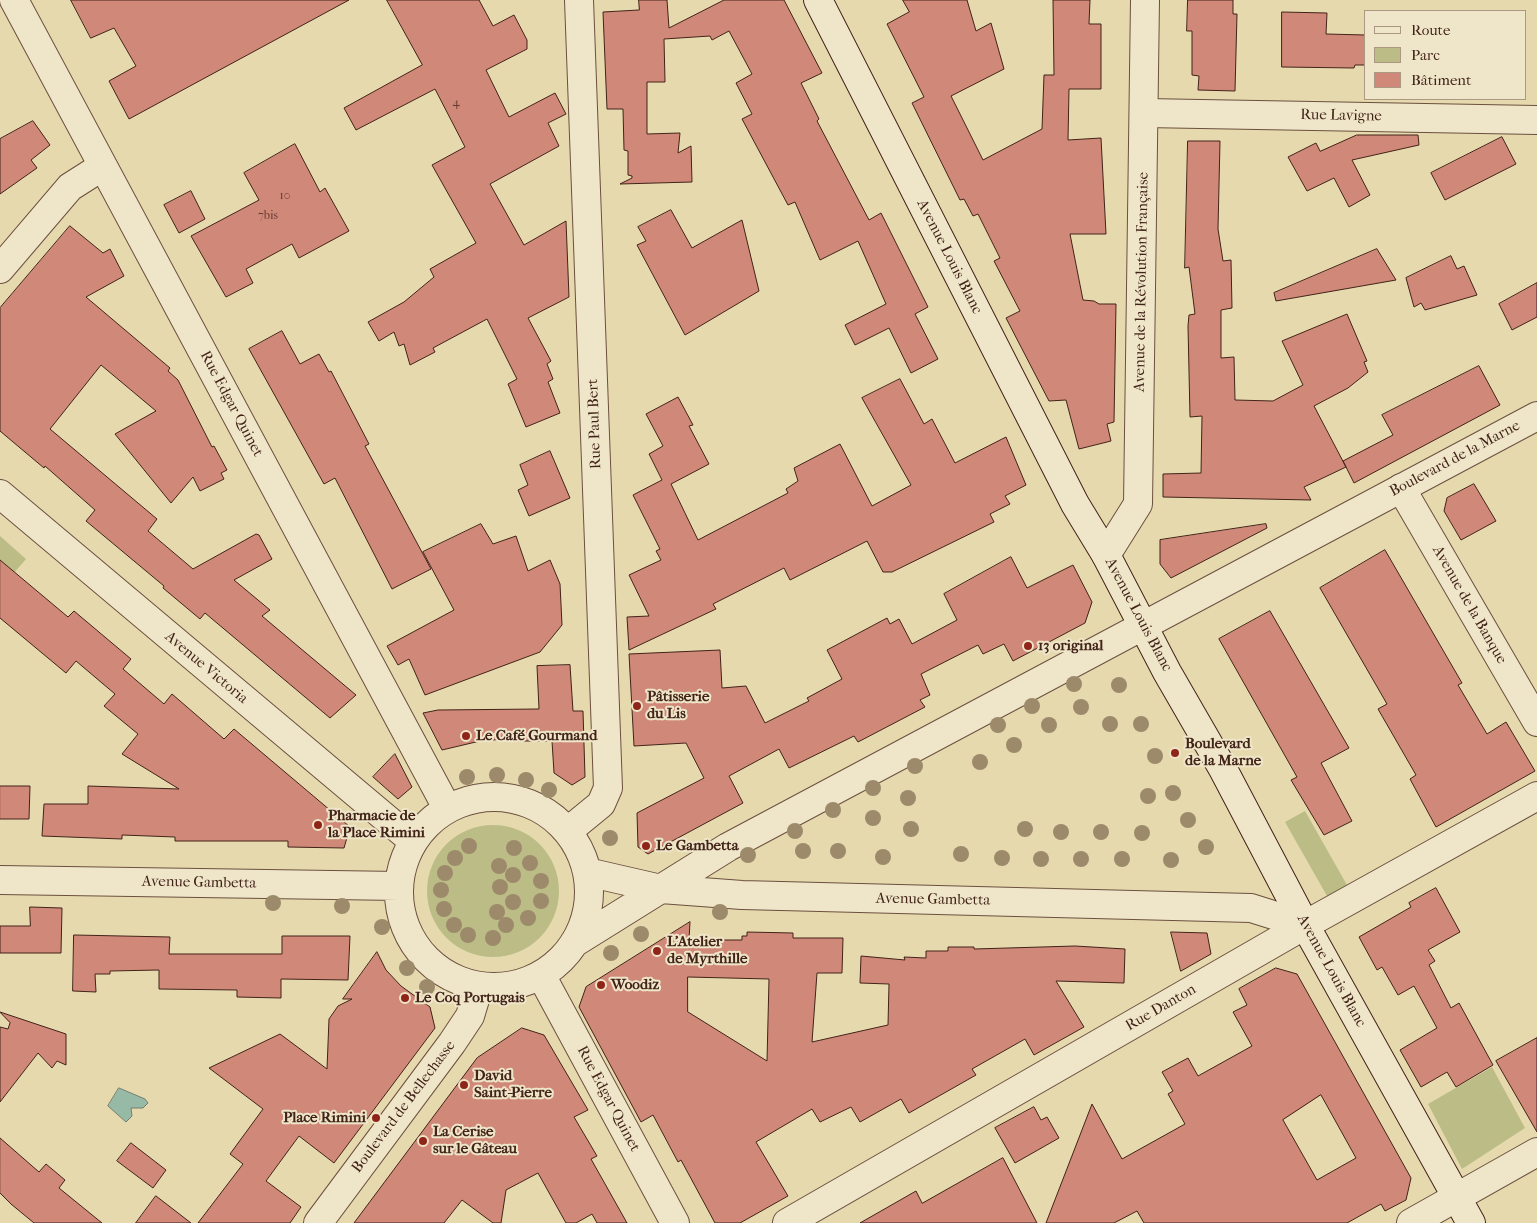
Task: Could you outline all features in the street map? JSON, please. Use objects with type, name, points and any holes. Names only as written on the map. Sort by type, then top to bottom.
[{"type":"street","name":"Rue Edgar Quinet","points":[[14,0],[448,808]]},
{"type":"street","name":"Rue Paul Bert","points":[[568,831],[601,804],[608,788],[579,0]]},
{"type":"street","name":"Avenue Louis Blanc","points":[[818,0],[1075,504],[1106,555],[1305,925],[1472,1223]]},
{"type":"street","name":"Avenue de la Révolution Française","points":[[1106,555],[1138,504],[1145,113],[1145,0]]},
{"type":"street","name":"Rue Lavigne","points":[[1145,113],[1537,120]]},
{"type":"street","points":[[0,269],[70,186],[103,166]]},
{"type":"street","name":"Boulevard de la Marne","points":[[661,890],[728,847],[1537,416]]},
{"type":"street","name":"Avenue de la Banque","points":[[1400,488],[1537,722]]},
{"type":"street","name":"Avenue Victoria","points":[[0,494],[413,841]]},
{"type":"street","name":"Rue Danton","points":[[788,1223],[1305,925],[1537,796]]},
{"type":"street","points":[[574,943],[586,916],[589,895],[587,872],[583,857],[568,831],[548,813],[524,801],[498,797],[472,799],[448,808],[413,841],[399,886],[400,909],[407,932],[419,951],[443,972],[456,980],[478,986],[511,986],[541,975],[574,943],[661,890]]},
{"type":"street","name":"Avenue Gambetta","points":[[587,872],[661,890],[742,895],[1251,908],[1305,925]]},
{"type":"street","name":"Avenue Gambetta","points":[[0,880],[399,886]]},
{"type":"street","name":"Rue Edgar Quinet","points":[[541,975],[675,1223]]},
{"type":"street","name":"Boulevard de Bellechasse","points":[[318,1223],[452,1043],[470,1016],[478,986]]},
{"type":"street","points":[[1411,1223],[1537,1152]]},
{"type":"green space","points":[[0,536],[26,559],[0,589]]},
{"type":"green space","points":[[1305,811],[1347,885],[1327,896],[1285,822]]},
{"type":"green space","points":[[493,825],[518,830],[529,836],[539,845],[548,855],[554,866],[559,891],[554,916],[548,927],[539,937],[529,946],[518,952],[493,957],[468,952],[457,946],[447,937],[438,927],[432,916],[427,891],[432,866],[438,855],[447,845],[457,836],[468,830]]},
{"type":"green space","points":[[1492,1067],[1525,1128],[1462,1169],[1428,1104]]},
{"type":"shaded area","points":[[119,1088],[145,1099],[148,1103],[143,1108],[131,1108],[132,1116],[126,1122],[108,1106]]},
{"type":"building","points":[[71,0],[349,0],[129,119],[109,81],[136,66],[114,28],[91,38]]},
{"type":"building","points":[[387,0],[479,0],[493,26],[514,15],[527,40],[527,49],[486,70],[509,117],[555,93],[566,114],[548,123],[559,146],[490,184],[524,245],[566,221],[569,297],[528,318],[551,361],[547,364],[553,379],[548,382],[560,413],[526,427],[508,384],[517,379],[487,319],[433,348],[435,352],[410,365],[404,344],[399,346],[394,332],[379,341],[368,322],[404,302],[434,277],[430,269],[476,243],[432,165],[465,147],[435,89],[356,130],[344,108],[422,65]]},
{"type":"building","points":[[639,0],[667,0],[669,28],[724,0],[784,0],[822,73],[801,83],[819,119],[817,121],[869,220],[881,213],[928,307],[915,314],[938,359],[911,373],[889,328],[855,345],[845,325],[886,304],[858,241],[820,260],[795,202],[788,205],[742,119],[752,114],[736,83],[752,74],[729,31],[712,40],[710,36],[664,39],[665,82],[647,82],[647,134],[680,133],[678,153],[691,146],[692,182],[620,184],[632,178],[632,176],[628,175],[628,151],[624,150],[623,109],[607,109],[603,12],[639,10]]},
{"type":"building","points":[[903,0],[967,0],[976,31],[991,23],[1004,69],[951,96],[983,160],[1042,129],[1044,75],[1054,75],[1053,0],[1090,0],[1089,24],[1101,24],[1101,89],[1069,89],[1068,140],[1101,138],[1106,234],[1070,234],[1083,300],[1094,301],[1099,304],[1116,304],[1114,422],[1107,424],[1111,441],[1079,449],[1066,400],[1049,401],[1006,318],[1020,311],[994,261],[1000,258],[978,214],[973,216],[964,199],[960,200],[912,103],[924,97],[887,24],[909,12]]},
{"type":"building","points":[[1188,0],[1233,0],[1233,14],[1237,14],[1235,91],[1198,90],[1199,76],[1192,75],[1192,31],[1187,31]]},
{"type":"building","points":[[1282,12],[1327,13],[1326,34],[1364,35],[1364,65],[1355,65],[1354,68],[1282,67]]},
{"type":"building","points":[[33,121],[50,145],[31,160],[37,168],[0,194],[0,139]]},
{"type":"building","points":[[1357,135],[1418,135],[1419,145],[1352,160],[1370,195],[1349,207],[1334,178],[1307,191],[1288,157],[1316,143],[1320,151]]},
{"type":"building","points":[[1502,137],[1516,164],[1445,200],[1431,173]]},
{"type":"building","points":[[1188,141],[1220,141],[1218,229],[1223,261],[1231,260],[1232,308],[1221,310],[1221,358],[1234,357],[1235,400],[1273,401],[1303,385],[1282,341],[1347,314],[1367,361],[1364,362],[1368,372],[1348,388],[1314,406],[1346,467],[1304,487],[1311,500],[1163,497],[1163,474],[1201,473],[1202,416],[1190,417],[1188,326],[1189,315],[1195,314],[1189,267],[1185,268]]},
{"type":"building","points":[[295,144],[320,192],[325,188],[349,231],[299,258],[292,244],[246,269],[253,283],[226,297],[191,236],[259,200],[244,173]]},
{"type":"building","points":[[191,191],[205,219],[179,233],[164,205]]},
{"type":"building","points":[[671,210],[692,248],[742,220],[759,291],[685,335],[637,245],[646,241],[638,227]]},
{"type":"building","points":[[70,226],[103,253],[110,249],[124,276],[86,297],[170,368],[168,371],[178,380],[212,447],[214,446],[227,470],[221,473],[224,479],[200,491],[193,477],[171,503],[115,434],[156,411],[101,365],[50,429],[157,519],[148,531],[193,569],[256,534],[259,535],[272,559],[234,580],[270,610],[262,616],[356,695],[330,718],[205,613],[200,619],[163,588],[164,586],[86,521],[95,510],[45,466],[44,468],[0,431],[0,308]]},
{"type":"building","points":[[1377,249],[1396,280],[1276,301],[1274,293]]},
{"type":"building","points":[[1451,256],[1457,269],[1464,266],[1477,295],[1425,310],[1421,303],[1414,307],[1406,278]]},
{"type":"building","points":[[1537,283],[1537,317],[1512,330],[1499,304]]},
{"type":"building","points":[[282,331],[300,364],[319,354],[329,372],[331,371],[369,444],[365,446],[431,569],[392,589],[335,478],[324,484],[249,349]]},
{"type":"building","points":[[1479,366],[1500,405],[1354,483],[1343,461],[1393,435],[1382,415]]},
{"type":"building","points":[[900,379],[924,424],[932,419],[955,463],[1006,437],[1026,485],[1005,496],[1010,504],[990,514],[994,522],[892,572],[883,572],[867,541],[790,580],[784,568],[713,604],[716,609],[629,650],[627,617],[649,616],[629,575],[661,560],[656,551],[660,549],[633,495],[662,480],[649,454],[663,446],[646,414],[678,397],[693,425],[689,426],[709,464],[671,484],[698,540],[788,493],[786,489],[798,481],[794,468],[840,444],[872,506],[911,485],[862,398]]},
{"type":"building","points":[[550,451],[570,498],[529,516],[518,490],[528,485],[520,465]]},
{"type":"building","points":[[1474,484],[1496,521],[1461,540],[1444,511],[1447,498]]},
{"type":"building","points":[[481,524],[493,544],[516,536],[528,571],[550,560],[560,584],[562,625],[540,652],[425,695],[409,659],[398,665],[387,646],[454,610],[423,552]]},
{"type":"building","points":[[1266,524],[1267,528],[1171,578],[1160,564],[1160,540]]},
{"type":"building","points":[[1385,550],[1462,683],[1458,685],[1487,734],[1506,722],[1535,771],[1436,827],[1410,779],[1416,775],[1378,709],[1387,704],[1320,588]]},
{"type":"building","points":[[1011,557],[1027,588],[1073,565],[1092,602],[1085,623],[1013,661],[1004,644],[983,654],[978,645],[921,674],[930,695],[920,700],[925,707],[858,742],[854,736],[789,768],[779,749],[729,776],[743,803],[648,854],[638,847],[637,813],[704,778],[686,743],[634,746],[629,654],[720,650],[722,688],[746,686],[765,723],[809,701],[807,698],[842,679],[827,650],[887,618],[890,624],[899,619],[912,644],[957,620],[944,594]]},
{"type":"building","points":[[0,560],[68,617],[74,611],[131,659],[123,669],[164,704],[172,694],[224,739],[234,729],[350,827],[344,848],[288,847],[288,841],[175,841],[175,837],[122,835],[122,839],[42,836],[44,804],[88,804],[88,786],[179,789],[122,754],[138,734],[104,706],[115,694],[76,661],[66,673],[0,618]]},
{"type":"building","points":[[1270,611],[1349,748],[1321,763],[1352,821],[1324,835],[1291,780],[1297,777],[1219,639]]},
{"type":"building","points":[[570,665],[573,711],[583,711],[585,777],[572,785],[554,773],[552,741],[517,741],[517,738],[480,741],[442,750],[423,713],[438,710],[539,709],[537,666]]},
{"type":"building","points":[[395,754],[412,787],[398,799],[373,777]]},
{"type":"building","points":[[0,786],[30,786],[29,819],[0,819]]},
{"type":"building","points":[[1436,888],[1460,932],[1428,950],[1435,961],[1429,965],[1451,1008],[1459,1003],[1493,1065],[1456,1087],[1447,1072],[1421,1087],[1400,1050],[1437,1028],[1414,986],[1398,995],[1382,967],[1377,970],[1359,937],[1411,907],[1409,903]]},
{"type":"building","points":[[30,907],[62,908],[61,953],[0,953],[0,926],[30,926]]},
{"type":"building","points":[[690,922],[689,940],[742,940],[742,936],[747,936],[747,932],[793,933],[793,938],[843,938],[842,973],[817,973],[812,1042],[888,1025],[889,984],[860,983],[861,956],[905,960],[904,957],[926,958],[926,951],[948,951],[948,947],[974,947],[974,949],[1075,946],[1125,949],[1124,983],[1056,981],[1084,1027],[1034,1055],[1025,1039],[972,1069],[976,1075],[909,1113],[901,1099],[860,1122],[851,1107],[820,1122],[812,1109],[756,1142],[788,1196],[740,1223],[715,1223],[681,1160],[678,1162],[653,1115],[641,1122],[579,1007],[586,987]],"holes":[[[688,977],[769,979],[767,1061],[688,1012]]]},
{"type":"building","points":[[1171,932],[1207,933],[1211,954],[1181,971]]},
{"type":"building","points":[[74,935],[170,937],[169,954],[282,954],[282,936],[350,936],[348,980],[281,979],[281,998],[237,997],[237,990],[159,989],[159,970],[110,971],[110,974],[95,974],[96,992],[73,991]]},
{"type":"building","points":[[377,952],[386,970],[401,986],[430,1007],[435,1028],[334,1163],[299,1136],[266,1181],[301,1207],[290,1223],[198,1223],[243,1164],[230,1154],[263,1109],[209,1068],[280,1034],[327,1069],[329,1019],[338,1006],[352,999],[343,999]]},
{"type":"building","points":[[1276,968],[1297,974],[1411,1178],[1406,1200],[1385,1211],[1381,1204],[1347,1223],[1144,1223],[1137,1211],[1114,1223],[1046,1223],[1092,1104],[1122,1159],[1185,1124],[1168,1094],[1173,1091],[1162,1072],[1188,1058],[1198,1076],[1252,1046],[1233,1012],[1247,1005],[1239,989]],"holes":[[[1321,1095],[1356,1158],[1317,1180],[1283,1120]]]},
{"type":"building","points":[[0,1012],[66,1034],[66,1065],[57,1061],[52,1068],[38,1053],[0,1102],[0,1027],[8,1029],[10,1023]]},
{"type":"building","points":[[522,1028],[544,1035],[588,1110],[574,1117],[597,1156],[591,1159],[627,1223],[597,1223],[592,1214],[576,1223],[566,1223],[538,1173],[506,1190],[501,1223],[493,1223],[462,1200],[444,1223],[354,1223],[477,1058]]},
{"type":"building","points":[[1537,1038],[1537,1132],[1496,1061]]},
{"type":"building","points":[[1034,1107],[1041,1120],[1047,1117],[1059,1138],[1015,1163],[995,1128]]},
{"type":"building","points":[[0,1138],[39,1172],[46,1164],[65,1180],[59,1188],[102,1223],[34,1223],[11,1204],[0,1193]]},
{"type":"building","points":[[131,1143],[166,1170],[153,1188],[117,1161]]},
{"type":"building","points":[[1003,1158],[1037,1223],[860,1223],[916,1191],[922,1203]]},
{"type":"building","points":[[156,1196],[191,1223],[136,1223]]},
{"type":"place","name":"13 original","points":[[1028,646]]},
{"type":"place","name":"Pâtisserie du Lis","points":[[637,706]]},
{"type":"place","name":"Le Café Gourmand","points":[[466,736]]},
{"type":"place","name":"Boulevard de la Marne","points":[[1175,753]]},
{"type":"place","name":"Pharmacie de la Place Rimini","points":[[318,825]]},
{"type":"place","name":"Le Gambetta","points":[[646,846]]},
{"type":"place","name":"L'Atelier de Myrthille","points":[[657,951]]},
{"type":"place","name":"Woodiz","points":[[601,985]]},
{"type":"place","name":"Le Coq Portugais","points":[[405,998]]},
{"type":"place","name":"David Saint-Pierre","points":[[464,1085]]},
{"type":"place","name":"Place Rimini","points":[[376,1118]]},
{"type":"place","name":"La Cerise sur le Gâteau","points":[[423,1141]]}]
